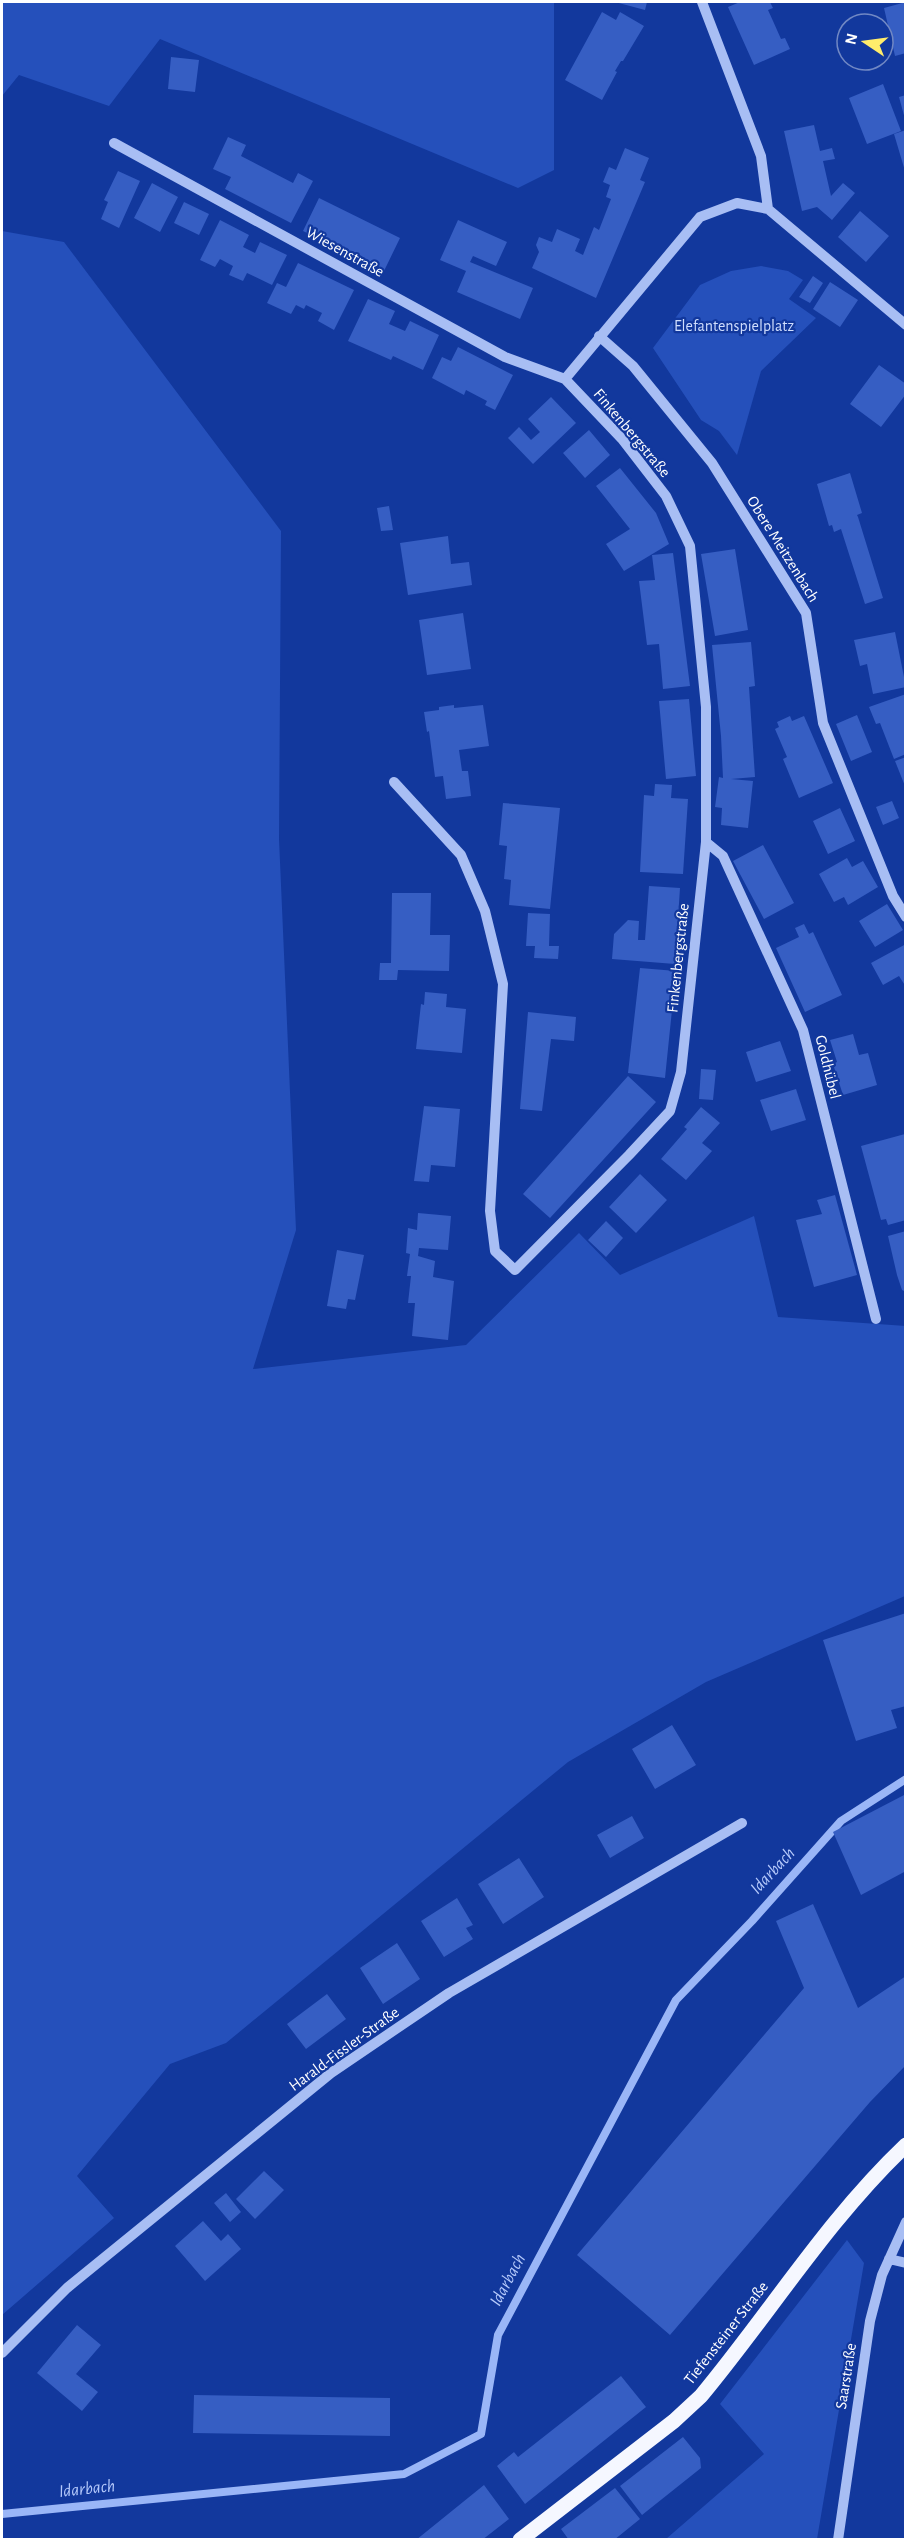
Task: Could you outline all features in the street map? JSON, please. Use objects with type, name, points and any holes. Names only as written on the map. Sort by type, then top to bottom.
[{"type":"main road","name":"Tiefensteiner Straße","points":[[520,2540],[674,2421],[701,2396],[841,2214],[906,2145]]},
{"type":"street","points":[[702,2],[761,156],[768,209]]},
{"type":"street","name":"Wiesenstraße","points":[[114,143],[505,357],[565,379]]},
{"type":"street","points":[[565,379],[699,217],[737,203],[768,209],[906,325]]},
{"type":"street","name":"Obere Meitzenbach","points":[[599,336],[633,366],[712,463],[806,613],[823,723],[892,896],[906,917]]},
{"type":"street","name":"Finkenbergstraße","points":[[394,782],[461,855],[485,911],[498,963],[503,984],[490,1211],[495,1251],[515,1270],[670,1111],[681,1072],[706,842],[706,707],[690,546],[666,496],[622,439],[565,379]]},
{"type":"street","name":"Goldhübel","points":[[706,842],[723,856],[803,1030],[876,1319]]},
{"type":"street","name":"Harald-Fissler-Straße","points":[[2,2353],[67,2288],[331,2073],[449,1993],[742,1823]]},
{"type":"street","name":"Saarstraße","points":[[838,2540],[870,2320],[882,2275],[906,2223]]},
{"type":"street","points":[[889,2259],[906,2263]]},
{"type":"green space","points":[[2,2],[554,2],[554,170],[518,188],[160,39],[109,106],[19,75],[2,96]]},
{"type":"green space","points":[[2,231],[64,242],[281,531],[279,839],[296,1230],[253,1369],[466,1345],[579,1233],[620,1275],[754,1216],[778,1317],[906,1326],[905,1596],[706,1682],[568,1762],[226,2043],[170,2064],[77,2176],[114,2218],[2,2315]]},
{"type":"green space","name":"Elefantenspielplatz","points":[[761,266],[788,271],[803,280],[789,299],[816,318],[761,371],[737,455],[719,431],[701,420],[653,348],[700,285],[731,271]]},
{"type":"green space","points":[[847,2240],[864,2263],[817,2539],[666,2539],[764,2454],[720,2404]]},
{"type":"building","points":[[615,2],[647,2],[645,10]]},
{"type":"building","points":[[740,2],[770,2],[773,8],[768,10],[781,39],[785,38],[790,49],[754,65],[728,7]]},
{"type":"building","points":[[906,2],[906,53],[895,56],[895,12],[885,12],[884,8]]},
{"type":"building","points":[[602,12],[616,20],[620,12],[644,26],[615,71],[617,72],[602,100],[565,80]]},
{"type":"building","points":[[171,57],[199,60],[195,92],[168,89]]},
{"type":"building","points":[[883,84],[901,131],[867,144],[849,98]]},
{"type":"building","points":[[906,95],[906,119],[905,119],[899,97]]},
{"type":"building","points":[[814,125],[820,151],[832,148],[835,159],[823,161],[831,196],[843,183],[855,193],[832,220],[817,207],[802,211],[784,131]]},
{"type":"building","points":[[906,130],[906,171],[905,171],[894,134]]},
{"type":"building","points":[[228,137],[246,145],[241,156],[293,183],[298,173],[313,181],[291,223],[225,189],[231,177],[213,169]]},
{"type":"building","points":[[625,148],[649,158],[640,180],[645,182],[596,298],[532,268],[539,252],[536,245],[539,237],[552,242],[557,229],[580,239],[575,251],[583,255],[594,227],[599,230],[611,199],[606,197],[610,185],[603,182],[609,167],[616,170]]},
{"type":"building","points":[[118,171],[140,181],[119,228],[101,219],[108,202],[104,200]]},
{"type":"building","points":[[152,183],[178,197],[160,232],[134,218]]},
{"type":"building","points":[[319,198],[400,238],[384,271],[303,231]]},
{"type":"building","points":[[184,202],[209,214],[199,235],[174,223]]},
{"type":"building","points":[[860,211],[889,236],[866,262],[838,237]]},
{"type":"building","points":[[220,220],[249,235],[243,247],[255,253],[260,242],[287,255],[272,285],[247,273],[243,281],[229,275],[233,266],[220,259],[215,267],[200,260]]},
{"type":"building","points":[[458,220],[507,242],[496,266],[473,256],[470,262],[533,288],[520,319],[457,292],[466,271],[440,260]]},
{"type":"building","points":[[298,263],[354,290],[334,330],[318,321],[322,313],[306,305],[304,309],[296,305],[291,314],[267,303],[277,283],[286,287]]},
{"type":"building","points":[[813,276],[823,283],[810,303],[799,297]]},
{"type":"building","points":[[830,282],[858,300],[840,327],[813,309]]},
{"type":"building","points":[[368,299],[395,311],[389,324],[405,331],[410,321],[439,335],[423,370],[393,356],[391,360],[348,341]]},
{"type":"building","points":[[458,347],[513,375],[495,410],[485,405],[487,401],[466,390],[464,395],[432,378],[442,357],[451,361]]},
{"type":"building","points":[[879,365],[906,384],[906,394],[881,427],[850,404]]},
{"type":"building","points":[[551,397],[576,423],[533,464],[508,438],[519,427],[531,440],[540,432],[528,419]]},
{"type":"building","points":[[589,430],[610,455],[585,478],[563,453]]},
{"type":"building","points":[[620,468],[656,513],[669,544],[624,571],[606,544],[630,529],[596,486]]},
{"type":"building","points":[[850,473],[862,513],[857,515],[883,598],[865,604],[841,529],[834,532],[832,525],[829,526],[817,484]]},
{"type":"building","points":[[389,506],[393,530],[381,531],[377,508]]},
{"type":"building","points":[[448,536],[451,564],[469,562],[472,585],[408,595],[400,543]]},
{"type":"building","points":[[735,549],[748,630],[715,636],[701,554]]},
{"type":"building","points":[[673,553],[690,686],[663,689],[659,644],[647,645],[639,581],[655,580],[652,555]]},
{"type":"building","points":[[463,613],[471,669],[427,675],[419,620]]},
{"type":"building","points":[[895,632],[906,687],[873,694],[867,664],[860,666],[854,640]]},
{"type":"building","points":[[751,642],[755,686],[749,687],[755,777],[731,779],[753,781],[748,828],[721,825],[722,808],[715,807],[719,777],[723,778],[712,645]]},
{"type":"building","points":[[906,694],[906,754],[894,759],[880,723],[876,724],[869,707]]},
{"type":"building","points":[[689,699],[696,776],[666,779],[659,701]]},
{"type":"building","points":[[454,705],[454,708],[483,705],[489,746],[459,750],[462,771],[468,771],[471,796],[446,799],[443,776],[435,777],[424,712]]},
{"type":"building","points":[[857,715],[872,752],[851,761],[836,724]]},
{"type":"building","points":[[790,716],[792,721],[804,716],[833,783],[799,798],[783,759],[787,757],[775,729],[779,727],[777,722]]},
{"type":"building","points":[[906,757],[906,786],[905,786],[895,761]]},
{"type":"building","points":[[655,784],[672,785],[671,798],[688,799],[683,874],[640,872],[644,795],[654,796]]},
{"type":"building","points":[[892,801],[899,818],[883,825],[876,807]]},
{"type":"building","points":[[503,803],[560,808],[550,909],[509,905],[511,880],[504,879],[507,846],[499,845]]},
{"type":"building","points":[[840,808],[855,841],[828,854],[813,821]]},
{"type":"building","points":[[763,845],[794,903],[764,919],[733,861]]},
{"type":"building","points":[[847,858],[852,867],[863,861],[878,887],[848,905],[844,897],[834,902],[819,874]]},
{"type":"building","points":[[649,886],[680,888],[675,964],[612,959],[614,934],[628,920],[639,921],[638,940],[645,940]]},
{"type":"building","points":[[392,893],[431,893],[430,935],[450,935],[449,971],[398,970],[397,980],[379,980],[380,963],[391,963]]},
{"type":"building","points":[[887,904],[903,930],[875,947],[859,921]]},
{"type":"building","points":[[528,913],[550,914],[549,946],[559,946],[558,959],[534,958],[535,946],[526,946]]},
{"type":"building","points":[[804,924],[809,934],[813,932],[842,995],[805,1012],[776,948],[799,937],[795,928]]},
{"type":"building","points":[[906,944],[906,987],[899,976],[883,985],[871,963]]},
{"type":"building","points":[[640,968],[676,971],[665,1078],[628,1073]]},
{"type":"building","points":[[425,992],[447,994],[446,1007],[466,1009],[462,1053],[416,1049],[421,1004],[424,1005]]},
{"type":"building","points":[[528,1012],[576,1017],[574,1041],[551,1039],[542,1111],[520,1109]]},
{"type":"building","points":[[853,1034],[859,1055],[868,1053],[877,1085],[843,1095],[833,1064],[837,1062],[830,1040]]},
{"type":"building","points":[[780,1041],[791,1071],[756,1082],[746,1052]]},
{"type":"building","points":[[701,1069],[716,1070],[713,1100],[699,1099]]},
{"type":"building","points":[[628,1076],[656,1102],[550,1218],[523,1194]]},
{"type":"building","points":[[796,1089],[806,1120],[771,1131],[760,1100]]},
{"type":"building","points":[[424,1106],[460,1109],[455,1167],[431,1165],[429,1182],[414,1181]]},
{"type":"building","points":[[701,1107],[720,1123],[702,1143],[712,1151],[686,1180],[661,1159],[687,1129],[684,1127]]},
{"type":"building","points":[[905,1134],[906,1220],[888,1225],[886,1219],[881,1220],[861,1146]]},
{"type":"building","points":[[640,1174],[667,1200],[636,1233],[609,1207]]},
{"type":"building","points":[[835,1195],[857,1275],[814,1287],[796,1220],[822,1214],[817,1200]]},
{"type":"building","points":[[418,1213],[451,1216],[448,1250],[419,1248],[418,1256],[435,1261],[433,1277],[454,1281],[448,1340],[412,1336],[415,1303],[408,1303],[411,1276],[407,1276],[410,1254],[406,1253],[408,1228],[417,1230]]},
{"type":"building","points":[[606,1221],[623,1238],[606,1257],[588,1240]]},
{"type":"building","points":[[906,1231],[906,1292],[902,1290],[897,1275],[888,1236]]},
{"type":"building","points":[[337,1250],[364,1255],[355,1300],[348,1299],[346,1309],[327,1306]]},
{"type":"building","points":[[906,1613],[906,1706],[891,1710],[897,1728],[856,1741],[823,1640]]},
{"type":"building","points":[[672,1725],[696,1765],[655,1789],[632,1749]]},
{"type":"building","points":[[906,1794],[906,1871],[861,1895],[833,1832]]},
{"type":"building","points":[[632,1816],[644,1838],[610,1858],[597,1835]]},
{"type":"building","points":[[519,1858],[544,1897],[503,1924],[478,1884]]},
{"type":"building","points":[[457,1898],[473,1925],[466,1928],[473,1939],[444,1957],[421,1921]]},
{"type":"building","points":[[813,1904],[858,2008],[906,1976],[906,2065],[870,2102],[670,2335],[577,2255],[804,1988],[776,1921]]},
{"type":"building","points":[[397,1943],[420,1979],[383,2004],[360,1968]]},
{"type":"building","points":[[327,1994],[346,2019],[306,2049],[287,2024]]},
{"type":"building","points":[[264,2171],[284,2190],[255,2219],[236,2199]]},
{"type":"building","points":[[226,2193],[241,2212],[230,2222],[214,2203]]},
{"type":"building","points":[[203,2221],[221,2241],[228,2234],[241,2249],[205,2281],[175,2246]]},
{"type":"building","points":[[77,2325],[101,2345],[76,2374],[98,2392],[82,2411],[37,2373]]},
{"type":"building","points":[[621,2376],[646,2407],[525,2504],[497,2466],[514,2452],[518,2457]]},
{"type":"building","points":[[194,2395],[390,2398],[390,2436],[193,2433]]},
{"type":"building","points":[[683,2437],[700,2458],[701,2468],[642,2515],[620,2486]]},
{"type":"building","points":[[484,2485],[509,2519],[482,2540],[416,2540]]},
{"type":"building","points":[[615,2488],[640,2519],[614,2540],[569,2540],[561,2529]]},
{"type":"waterway","name":"Idarbach","points":[[2,2514],[404,2474],[481,2434],[498,2335],[676,2000],[752,1921],[841,1821],[906,1779]]}]
